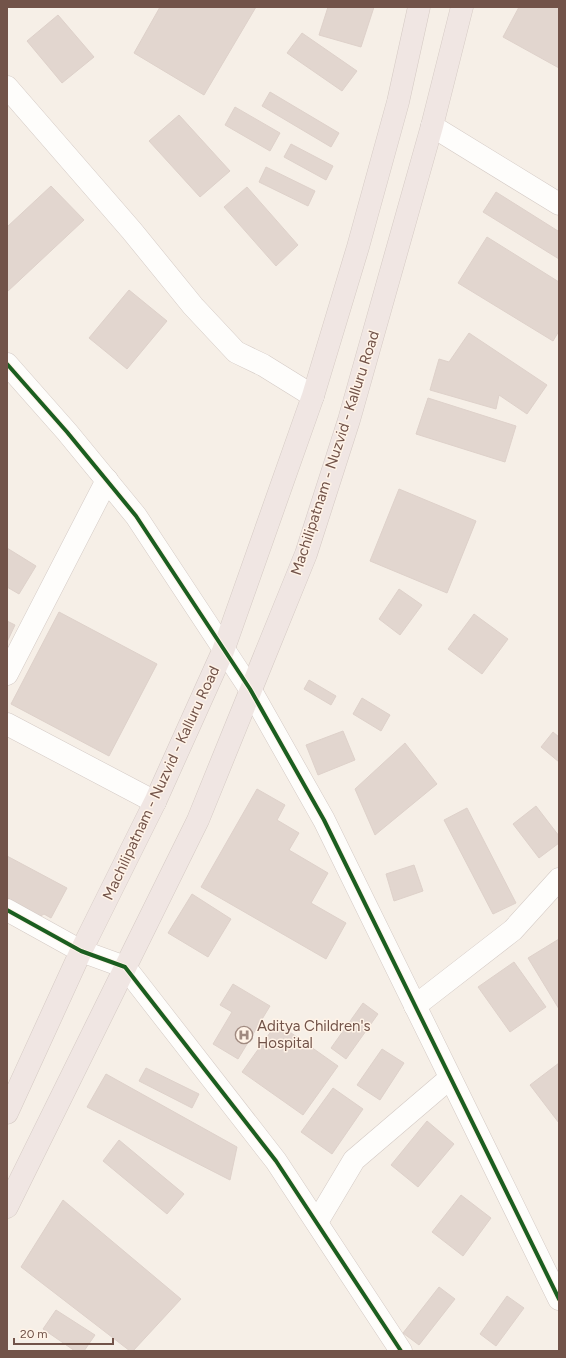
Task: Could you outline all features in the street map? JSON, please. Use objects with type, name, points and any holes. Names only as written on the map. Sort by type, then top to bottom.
[{"type":"highway","name":"Machilipatnam - Nuzvid - Kalluru Road","points":[[8,1107],[81,951],[155,802],[223,651],[313,396],[360,240],[398,102],[419,7]]},
{"type":"highway","name":"Machilipatnam - Nuzvid - Kalluru Road","points":[[7,1207],[198,820],[306,554],[349,420],[432,126],[462,7]]},
{"type":"street","points":[[7,87],[132,231],[193,306],[236,352],[263,365],[313,396]]},
{"type":"street","points":[[432,126],[559,204]]},
{"type":"street","points":[[7,364],[68,432],[136,516],[223,651],[250,690],[324,820],[559,1299]]},
{"type":"street","points":[[7,674],[107,480]]},
{"type":"street","points":[[7,724],[155,802]]},
{"type":"street","points":[[415,1006],[513,930],[559,879]]},
{"type":"street","points":[[7,910],[81,951],[125,968],[276,1161],[402,1351]]},
{"type":"street","points":[[317,1222],[354,1160],[450,1078]]},
{"type":"building","points":[[160,7],[256,7],[204,95],[134,53]]},
{"type":"building","points":[[328,7],[374,7],[361,47],[319,35]]},
{"type":"building","points":[[519,7],[559,7],[559,68],[503,37]]},
{"type":"building","points":[[58,15],[94,57],[62,83],[27,41]]},
{"type":"building","points":[[302,33],[357,71],[342,91],[287,53]]},
{"type":"building","points":[[270,92],[339,133],[331,147],[262,106]]},
{"type":"building","points":[[235,107],[280,133],[270,151],[225,125]]},
{"type":"building","points":[[179,115],[230,171],[200,197],[149,141]]},
{"type":"building","points":[[291,144],[333,166],[326,180],[284,157]]},
{"type":"building","points":[[266,167],[315,191],[308,206],[259,182]]},
{"type":"building","points":[[51,186],[84,220],[7,292],[7,227]]},
{"type":"building","points":[[247,187],[298,245],[276,266],[224,207]]},
{"type":"building","points":[[496,192],[558,231],[559,229],[559,259],[483,212]]},
{"type":"building","points":[[487,237],[559,282],[559,331],[553,341],[458,283]]},
{"type":"building","points":[[129,290],[167,321],[127,369],[89,338]]},
{"type":"building","points":[[469,333],[547,385],[527,414],[499,395],[496,409],[430,390],[439,359],[449,362]]},
{"type":"building","points":[[428,398],[516,426],[505,462],[416,434]]},
{"type":"building","points":[[399,489],[476,521],[447,593],[370,561]]},
{"type":"building","points":[[7,548],[36,566],[19,594],[7,587]]},
{"type":"building","points":[[399,589],[422,605],[400,635],[379,619]]},
{"type":"building","points":[[59,612],[157,664],[109,756],[11,704]]},
{"type":"building","points":[[474,614],[508,639],[482,674],[448,649]]},
{"type":"building","points":[[7,621],[15,625],[7,642]]},
{"type":"building","points":[[309,680],[336,696],[331,705],[304,689]]},
{"type":"building","points":[[362,698],[390,715],[381,731],[353,714]]},
{"type":"building","points":[[343,731],[355,760],[318,775],[306,745]]},
{"type":"building","points":[[553,732],[559,737],[559,762],[541,747]]},
{"type":"building","points":[[405,743],[437,784],[375,835],[355,789]]},
{"type":"building","points":[[257,789],[285,805],[277,820],[299,833],[289,850],[328,873],[311,903],[346,923],[326,959],[201,887]]},
{"type":"building","points":[[536,806],[559,836],[559,843],[539,858],[513,824]]},
{"type":"building","points":[[467,808],[516,903],[493,914],[444,820]]},
{"type":"building","points":[[7,856],[67,888],[51,918],[44,914],[39,917],[7,900]]},
{"type":"building","points":[[414,865],[423,891],[394,901],[386,874]]},
{"type":"building","points":[[192,894],[231,919],[208,957],[168,933]]},
{"type":"building","points":[[559,939],[559,1009],[528,958]]},
{"type":"building","points":[[514,962],[546,1007],[510,1032],[478,987]]},
{"type":"building","points":[[233,984],[270,1006],[238,1059],[213,1044],[232,1012],[220,1005]]},
{"type":"building","points":[[363,1003],[378,1014],[346,1059],[331,1048]]},
{"type":"building","points":[[277,1023],[338,1066],[303,1115],[242,1072]]},
{"type":"building","points":[[382,1049],[404,1063],[380,1100],[357,1085]]},
{"type":"building","points":[[559,1063],[559,1123],[530,1085]]},
{"type":"building","points":[[146,1068],[199,1094],[192,1108],[139,1081]]},
{"type":"building","points":[[106,1074],[237,1147],[230,1180],[87,1107]]},
{"type":"building","points":[[333,1088],[363,1109],[332,1154],[301,1132]]},
{"type":"building","points":[[427,1121],[454,1144],[418,1187],[391,1165]]},
{"type":"building","points":[[119,1140],[184,1194],[167,1214],[103,1161]]},
{"type":"building","points":[[461,1195],[491,1218],[463,1256],[432,1232]]},
{"type":"building","points":[[63,1200],[181,1299],[133,1351],[130,1351],[21,1267]]},
{"type":"building","points":[[439,1287],[455,1299],[419,1345],[403,1333]]},
{"type":"building","points":[[507,1296],[524,1308],[496,1346],[480,1334]]},
{"type":"building","points":[[56,1310],[95,1335],[84,1351],[75,1351],[43,1329]]},
{"type":"cycle path","points":[[7,364],[67,432],[136,516],[250,689],[324,820],[559,1299]]},
{"type":"cycle path","points":[[7,910],[81,951],[125,967],[276,1161],[401,1351]]},
{"type":"place","name":"Aditya Children's Hospital","points":[[244,1035]]}]
